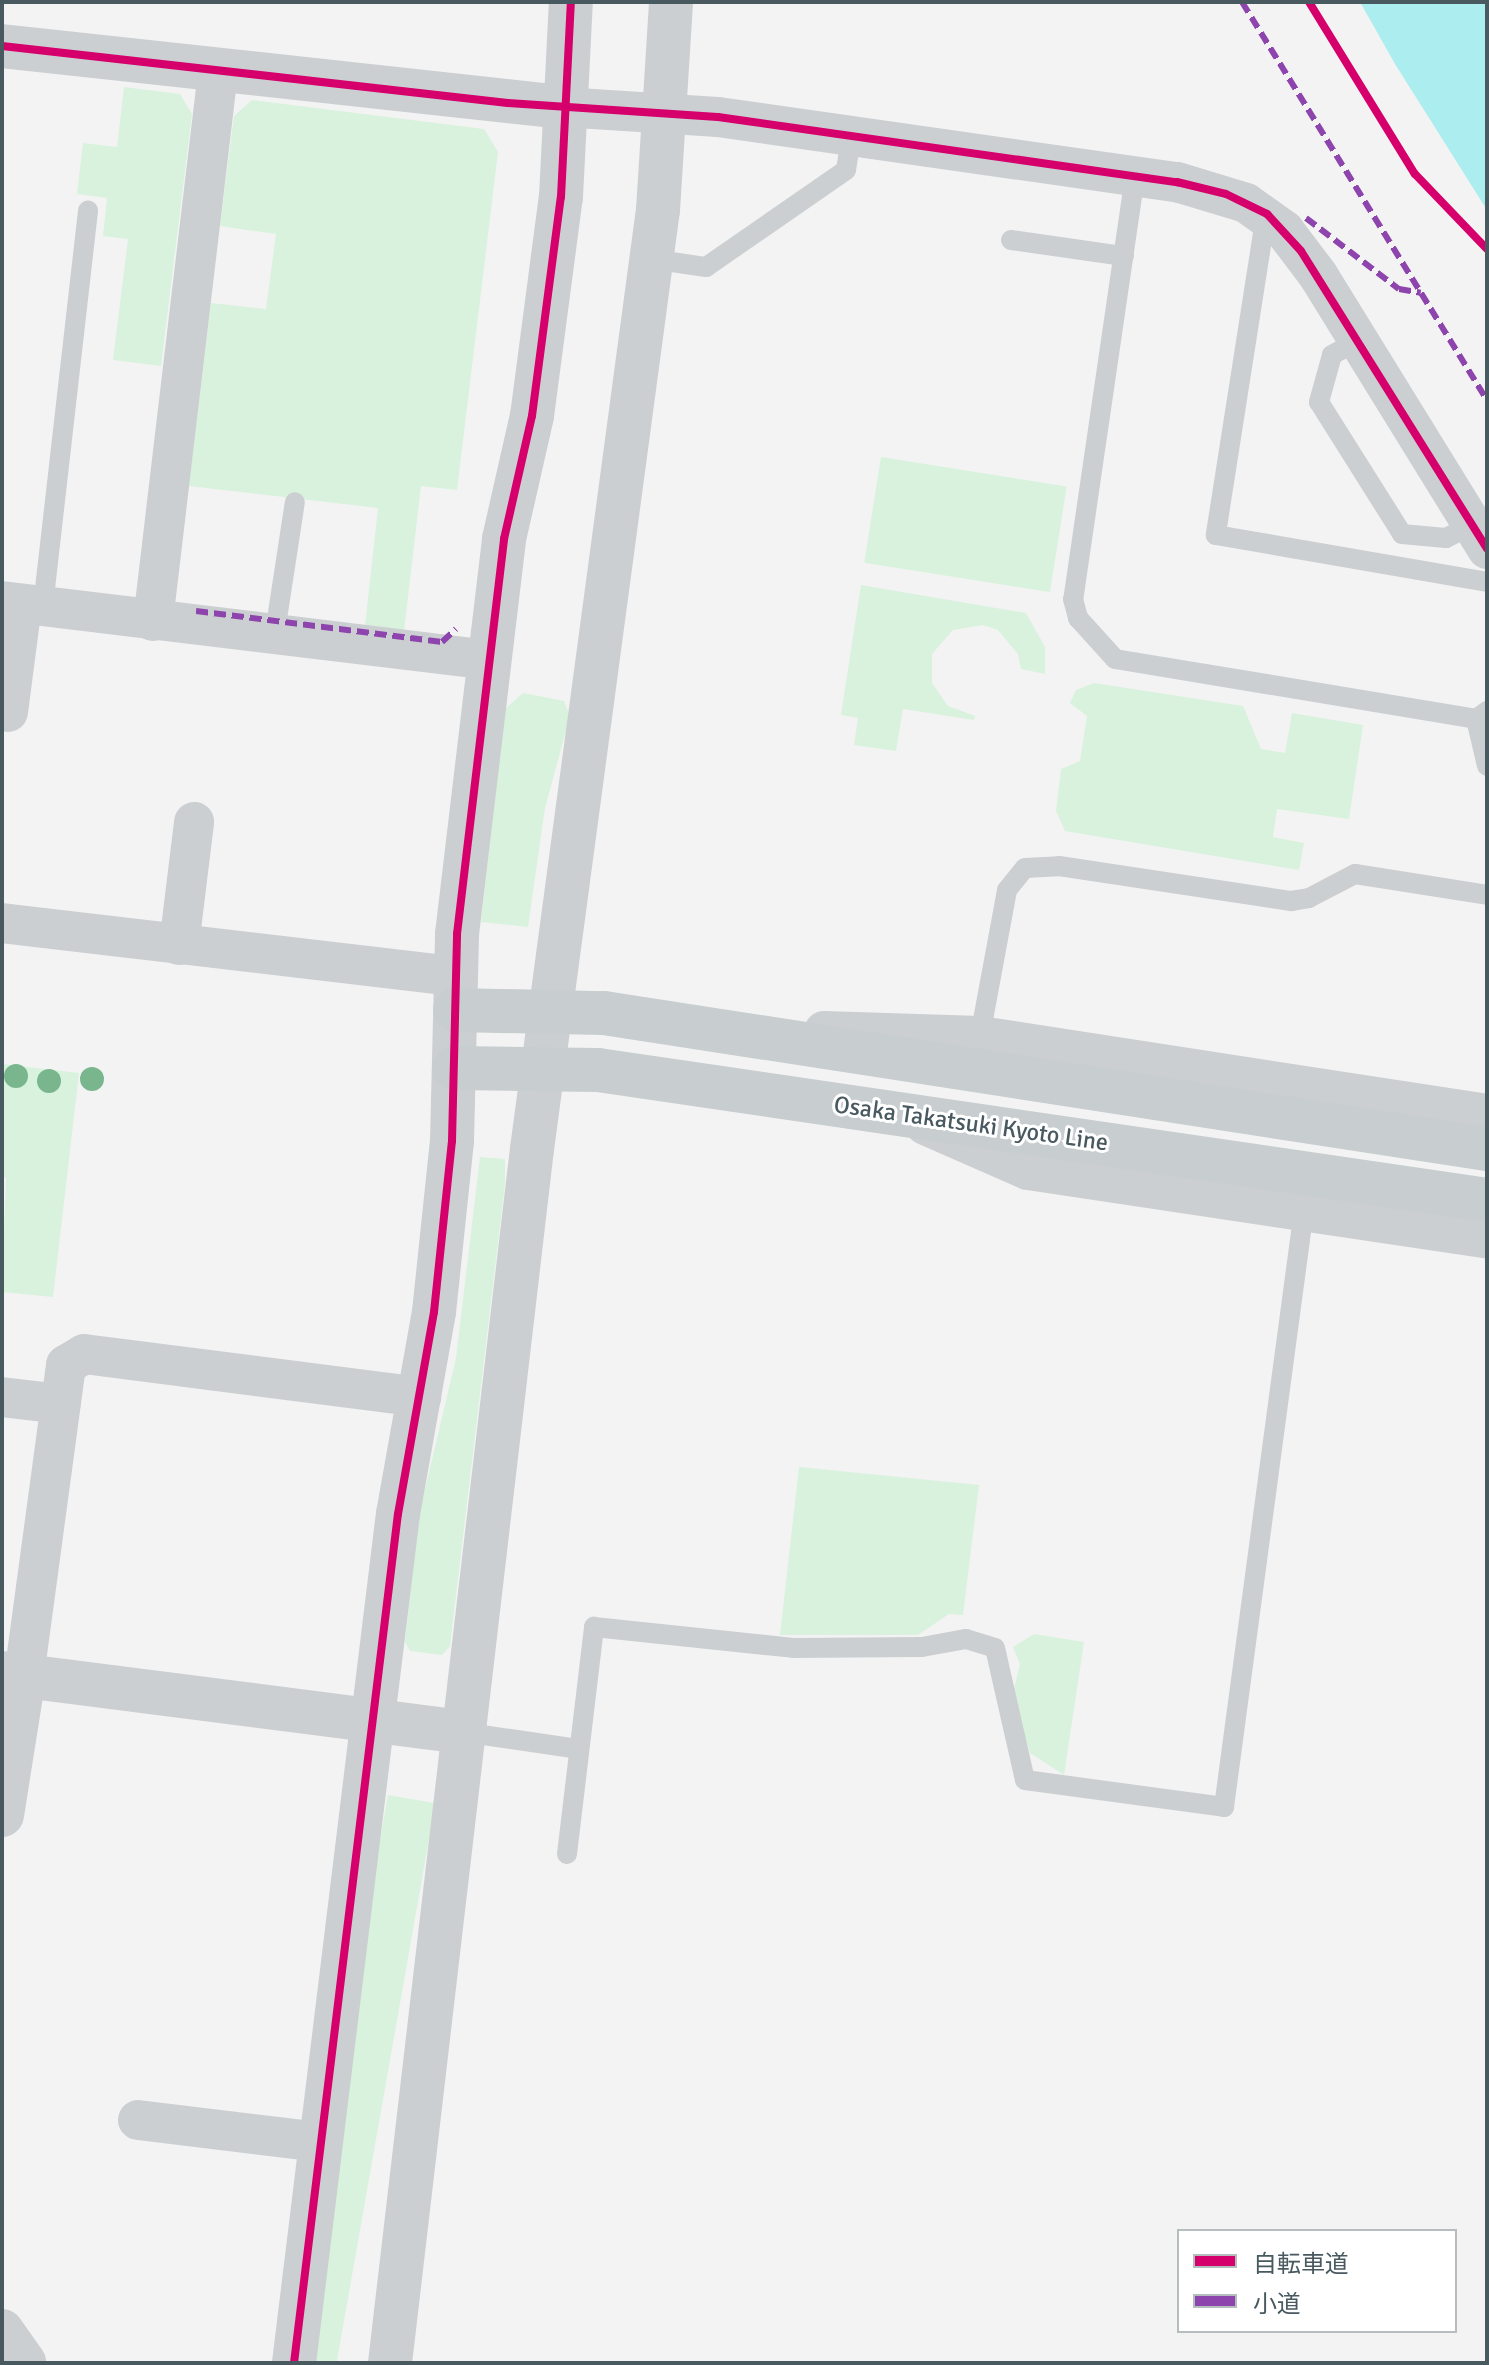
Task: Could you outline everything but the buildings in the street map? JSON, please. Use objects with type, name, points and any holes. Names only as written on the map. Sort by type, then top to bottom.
[{"type":"main road","points":[[456,993],[552,1009],[709,1028],[1487,1149]]},
{"type":"main road","name":"Osaka Takatsuki Kyoto Line","points":[[454,1068],[544,1065],[1487,1200]]},
{"type":"street","points":[[294,2363],[398,1514],[421,1397],[452,1141],[456,993],[489,660],[504,539],[532,416],[561,197],[562,107],[571,2]]},
{"type":"street","points":[[390,2363],[462,1732],[544,1065],[651,259],[671,2]]},
{"type":"street","points":[[2,46],[218,72],[562,107],[661,113],[1135,176],[1226,194],[1267,214],[1301,251],[1479,537]]},
{"type":"street","points":[[153,621],[218,72]]},
{"type":"street","points":[[8,712],[22,604],[489,660]]},
{"type":"street","points":[[179,945],[194,822]]},
{"type":"street","points":[[2,923],[179,945],[456,993]]},
{"type":"street","points":[[709,1028],[980,1036],[1487,1114]]},
{"type":"street","points":[[903,1116],[1028,1170],[1487,1239]]},
{"type":"street","points":[[2,1815],[13,1674],[66,1365],[84,1354],[421,1397]]},
{"type":"street","points":[[2,1397],[61,1404]]},
{"type":"street","points":[[13,1674],[374,1718],[462,1732]]},
{"type":"street","points":[[138,2120],[321,2142]]},
{"type":"street","points":[[2,2331],[24,2363]]},
{"type":"lane","points":[[651,259],[706,267],[846,170],[851,137]]},
{"type":"lane","points":[[1135,176],[1073,608],[1091,635],[1115,659],[1481,715],[1487,766]]},
{"type":"lane","points":[[22,604],[88,211]]},
{"type":"lane","points":[[1267,214],[1216,535],[1487,582]]},
{"type":"lane","points":[[1011,240],[1124,256]]},
{"type":"lane","points":[[1359,340],[1332,355],[1319,402],[1402,534],[1479,537]]},
{"type":"lane","points":[[277,619],[295,502]]},
{"type":"lane","points":[[980,1036],[1007,890],[1025,868],[1059,866],[1291,901],[1309,898],[1355,874],[1487,895]]},
{"type":"lane","points":[[567,1854],[594,1627],[793,1648],[922,1647],[966,1639],[995,1648],[1025,1780],[1224,1807],[1304,1210]]},
{"type":"lane","points":[[462,1732],[578,1749]]},
{"type":"green space","points":[[124,87],[180,94],[192,114],[161,366],[113,360],[128,239],[103,236],[107,198],[77,194],[83,143],[117,147]]},
{"type":"green space","points":[[252,100],[484,129],[498,152],[457,490],[421,486],[404,631],[365,626],[378,508],[189,486],[211,303],[266,309],[276,234],[220,226],[234,116]]},
{"type":"green space","points":[[881,457],[1067,486],[1050,592],[864,563]]},
{"type":"green space","points":[[861,585],[1026,613],[1045,647],[1045,674],[1021,669],[1018,654],[998,630],[983,625],[953,630],[932,654],[932,683],[948,706],[975,716],[974,720],[903,709],[896,751],[854,745],[858,718],[841,715]]},
{"type":"green space","points":[[1094,683],[1243,706],[1261,749],[1285,753],[1292,713],[1363,725],[1349,819],[1277,809],[1273,837],[1304,843],[1299,870],[1065,831],[1056,811],[1061,769],[1080,761],[1087,716],[1070,703],[1076,690]]},
{"type":"green space","points":[[523,693],[564,701],[570,716],[545,808],[528,927],[481,922],[505,709]]},
{"type":"green space","points":[[2,1064],[79,1073],[53,1297],[2,1292],[6,1178],[2,1177]]},
{"type":"green space","points":[[480,1157],[505,1159],[505,1184],[450,1646],[442,1655],[410,1651],[405,1642],[419,1515],[456,1358]]},
{"type":"green space","points":[[799,1467],[979,1485],[963,1615],[949,1614],[918,1635],[780,1635]]},
{"type":"green space","points":[[1034,1634],[1084,1642],[1064,1775],[1030,1753],[1012,1697],[1020,1664],[1013,1647]]},
{"type":"green space","points":[[388,1795],[435,1803],[337,2363],[289,2358]]},
{"type":"water","points":[[1360,2],[1487,2],[1487,210],[1395,64]]},
{"type":"marked path","points":[[1242,2],[1487,400]]},
{"type":"marked path","points":[[1306,218],[1399,289],[1421,293]]},
{"type":"marked path","points":[[196,611],[442,642],[456,629]]},
{"type":"cycle path","points":[[294,2363],[398,1514],[434,1312],[452,1141],[457,934],[504,539],[532,416],[561,197],[571,2]]},
{"type":"cycle path","points":[[1309,2],[1415,174],[1487,249]]},
{"type":"cycle path","points":[[2,46],[508,103],[718,117],[1177,182],[1226,194],[1267,214],[1301,251],[1487,549]]}]
